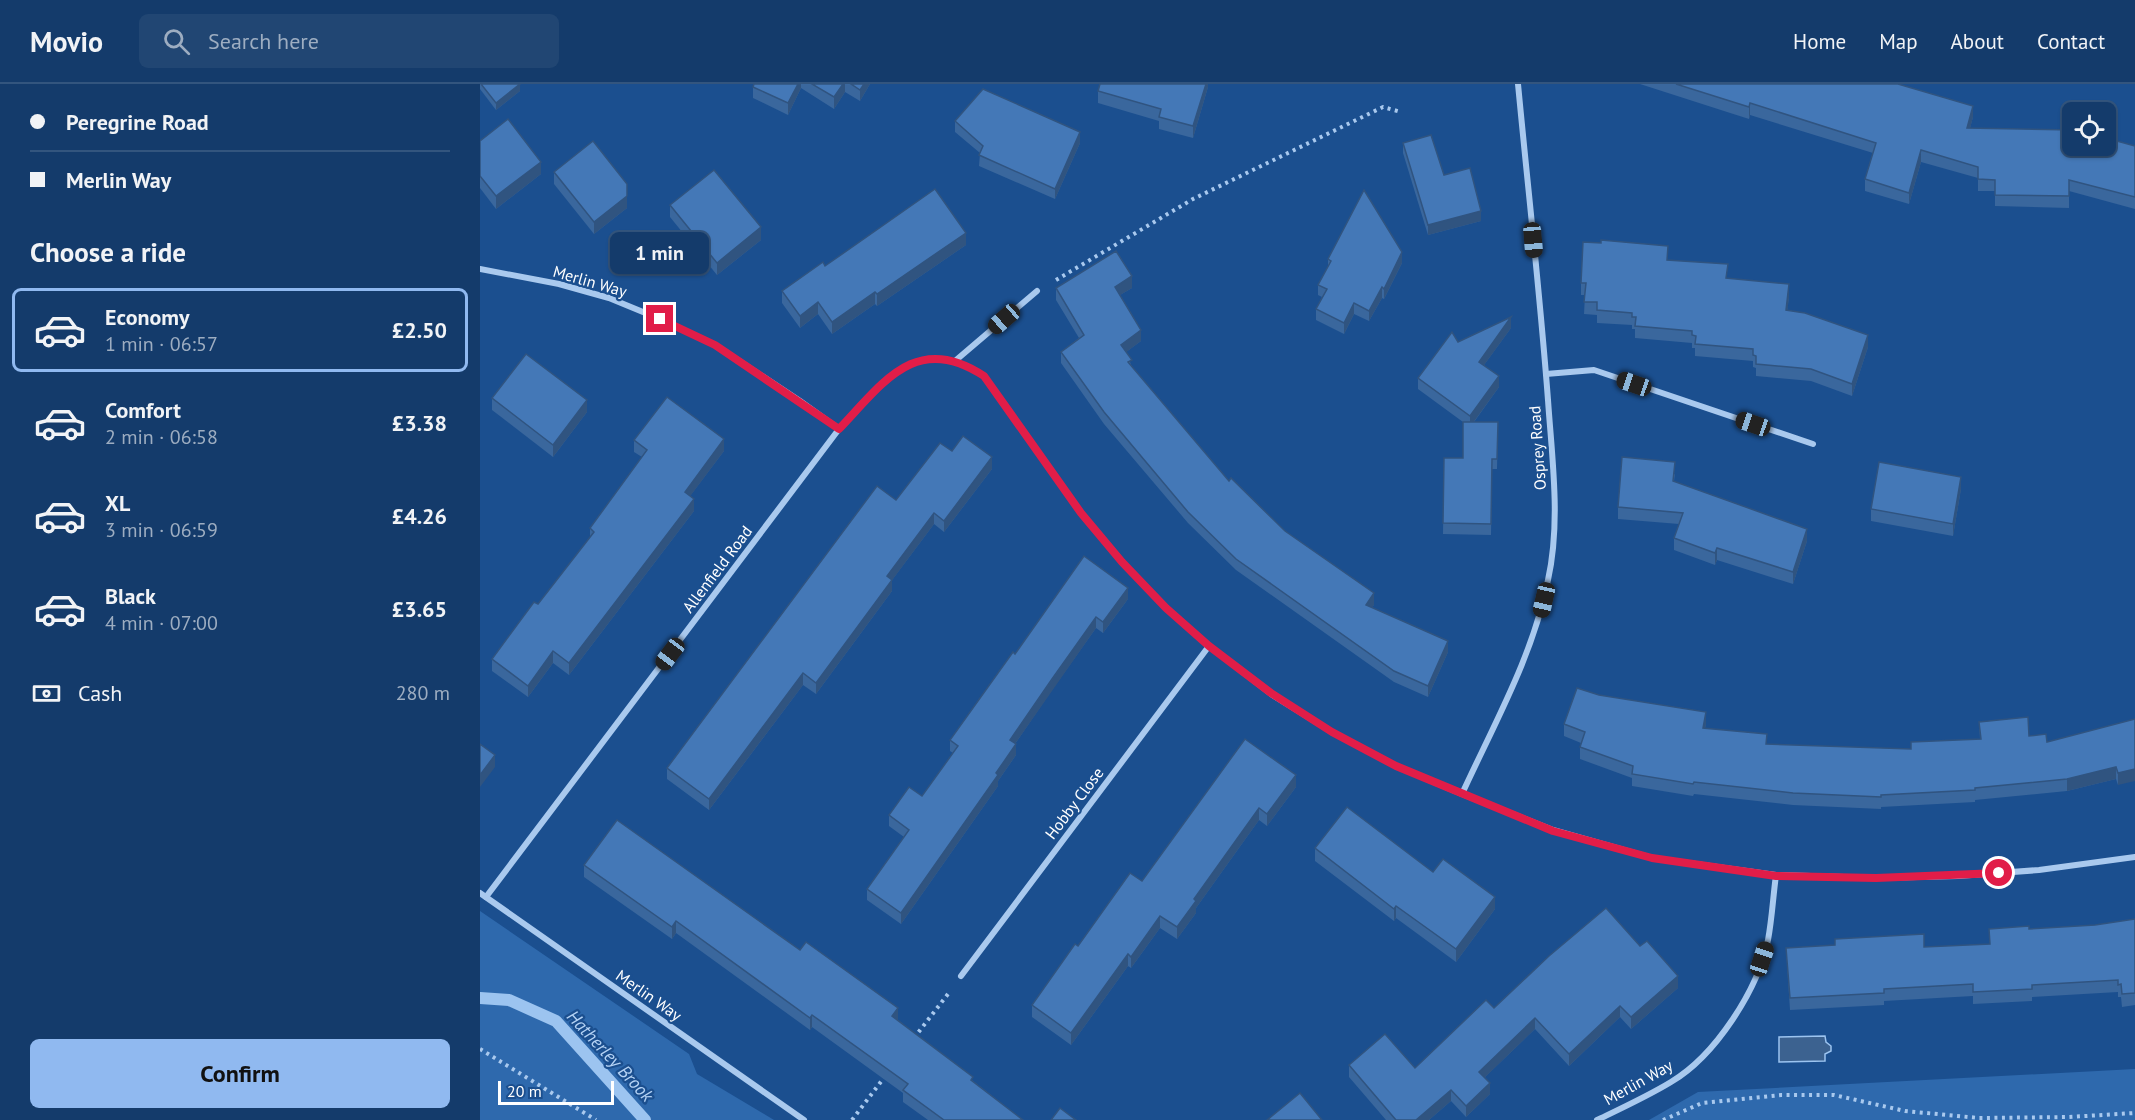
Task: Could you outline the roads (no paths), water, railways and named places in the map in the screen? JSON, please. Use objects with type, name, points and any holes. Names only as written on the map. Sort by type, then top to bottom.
[{"type":"street","name":"Osprey Road","points":[[1462,794],[1523,663],[1538,621],[1549,579],[1555,532],[1546,375],[1518,84]]},
{"type":"street","name":"Merlin Way","points":[[480,269],[559,284],[609,298],[660,319],[715,345],[839,429]]},
{"type":"street","points":[[955,361],[1037,291]]},
{"type":"street","name":"Allenfield Road","points":[[483,895],[839,429],[896,371],[913,362],[941,358],[970,367],[984,376],[1081,513],[1122,562],[1166,608],[1209,646],[1271,693],[1332,732],[1396,766],[1462,794],[1553,831],[1652,858],[1776,876],[1876,878],[1958,876],[2039,870],[2135,857]]},
{"type":"street","points":[[1546,375],[1594,370],[1813,444]]},
{"type":"street","name":"Hobby Close","points":[[961,976],[1209,646]]},
{"type":"street","name":"Merlin Way","points":[[1597,1120],[1673,1081],[1717,1040],[1739,1010],[1756,977],[1768,941],[1776,876]]},
{"type":"street","name":"Merlin Way","points":[[483,895],[804,1120]]},
{"type":"waterway","name":"Hatherley Brook","points":[[480,998],[509,1000],[556,1021],[645,1120]]}]
